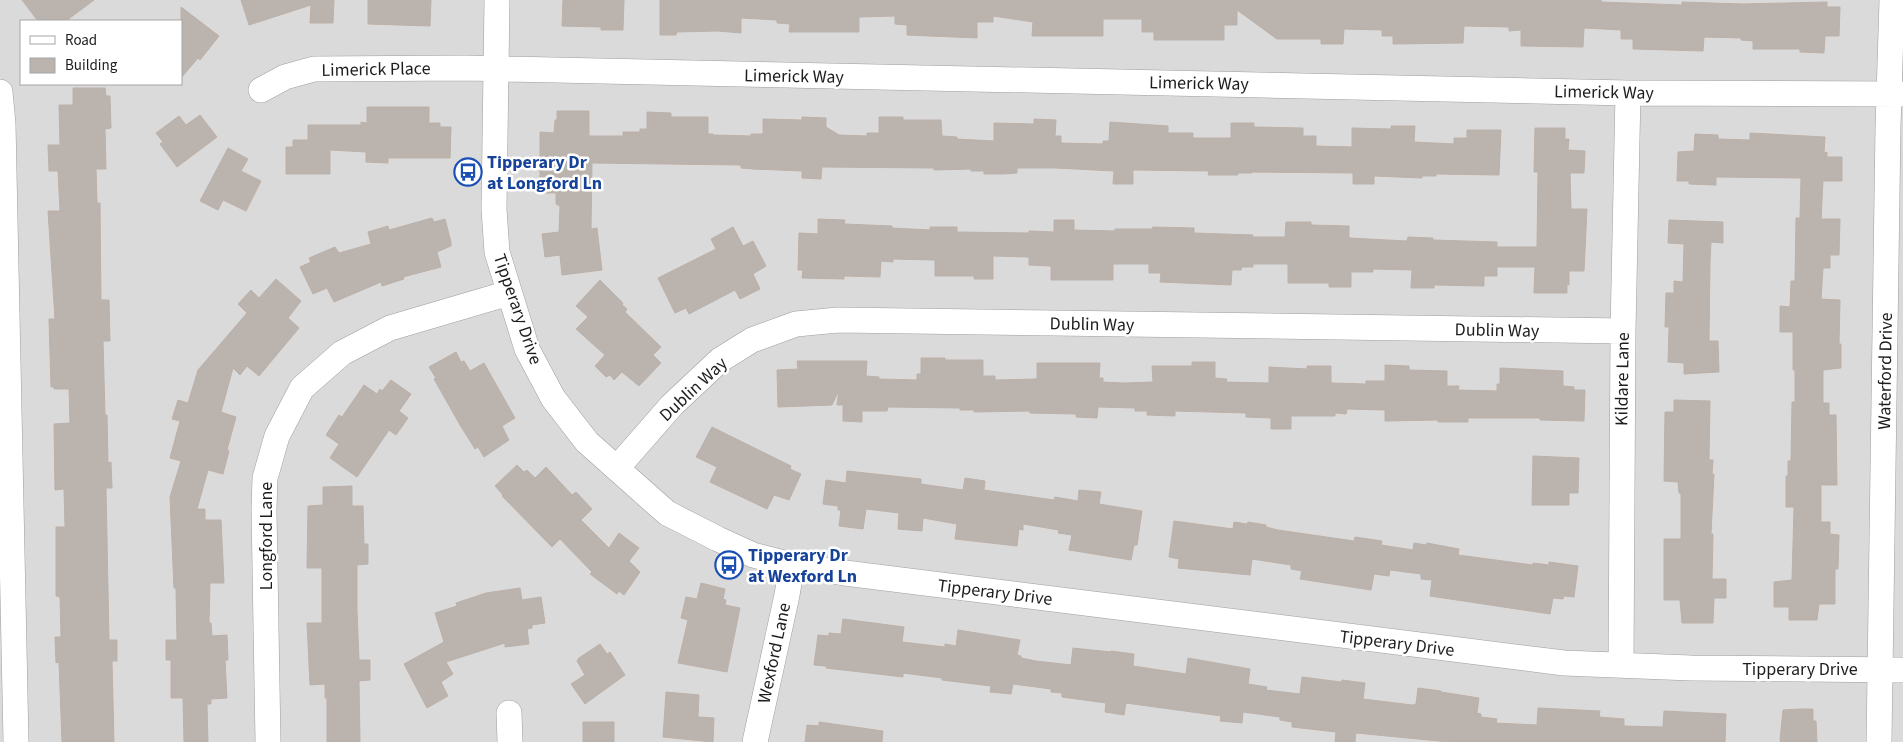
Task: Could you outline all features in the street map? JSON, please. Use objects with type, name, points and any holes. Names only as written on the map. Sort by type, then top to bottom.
[{"type":"street","name":"Tipperary Drive","points":[[497,0],[494,218],[497,252],[509,293],[528,349],[553,398],[587,442],[667,514],[753,554],[792,564],[845,573],[1564,664],[1691,668],[1892,669]]},
{"type":"street","name":"Waterford Drive","points":[[1879,742],[1892,669],[1896,94],[1892,0]]},
{"type":"street","name":"Limerick Place","points":[[261,90],[285,77],[314,69],[495,69]]},
{"type":"street","name":"Limerick Way","points":[[495,69],[1628,93],[1896,94]]},
{"type":"street","points":[[0,92],[4,164],[16,742]]},
{"type":"street","name":"Kildare Lane","points":[[1621,665],[1623,332],[1628,93]]},
{"type":"street","name":"Longford Lane","points":[[268,742],[265,478],[277,436],[302,388],[342,354],[390,328],[509,293]]},
{"type":"street","name":"Dublin Way","points":[[617,468],[672,406],[720,360],[752,340],[796,324],[838,320],[1623,332]]},
{"type":"street","name":"Wexford Lane","points":[[755,742],[787,596],[792,564]]},
{"type":"street","points":[[509,713],[510,742]]},
{"type":"shaded area","points":[[0,0],[1903,0],[1903,742],[0,742]]},
{"type":"building","points":[[22,0],[94,0],[67,20],[37,20]]},
{"type":"building","points":[[241,0],[334,0],[333,23],[310,23],[311,5],[249,25]]},
{"type":"building","points":[[368,0],[431,0],[430,26],[368,24]]},
{"type":"building","points":[[563,0],[624,0],[623,30],[601,30],[601,27],[562,26]]},
{"type":"building","points":[[660,0],[1601,0],[1601,2],[1682,5],[1682,2],[1742,4],[1827,2],[1827,7],[1840,7],[1839,36],[1825,36],[1824,53],[1800,52],[1800,49],[1753,49],[1753,41],[1741,40],[1741,38],[1704,37],[1703,51],[1633,49],[1633,39],[1621,39],[1621,30],[1584,28],[1583,47],[1521,46],[1521,30],[1509,31],[1509,27],[1464,26],[1463,43],[1393,44],[1393,36],[1382,36],[1382,30],[1344,29],[1343,44],[1321,44],[1321,39],[1277,39],[1237,10],[1237,25],[1224,25],[1224,40],[1154,40],[1154,32],[1142,32],[1142,19],[1103,19],[1103,36],[1032,36],[1033,22],[993,16],[993,22],[977,22],[977,38],[907,35],[907,25],[895,24],[895,16],[859,17],[859,32],[789,32],[790,24],[777,23],[777,20],[741,18],[741,33],[718,31],[677,32],[676,35],[660,35]]},
{"type":"building","points":[[181,7],[219,36],[200,60],[198,58],[182,77],[182,20]]},
{"type":"building","points":[[73,88],[105,88],[106,96],[110,96],[111,128],[105,129],[106,169],[96,169],[97,203],[100,203],[101,300],[109,300],[110,341],[103,341],[105,415],[107,415],[108,463],[111,462],[112,488],[106,488],[109,640],[117,640],[117,661],[112,661],[114,742],[62,742],[59,662],[56,663],[55,637],[61,637],[60,597],[56,596],[56,527],[65,527],[64,489],[55,490],[54,424],[70,423],[69,389],[54,389],[54,387],[51,387],[49,319],[55,319],[48,211],[60,211],[58,171],[49,171],[48,145],[60,145],[59,105],[73,105]]},
{"type":"building","points":[[367,107],[429,107],[429,123],[440,123],[440,127],[451,127],[450,158],[388,158],[388,163],[366,162],[366,152],[330,150],[330,174],[286,174],[286,147],[293,147],[293,140],[308,140],[308,125],[361,125],[361,122],[367,123]]},
{"type":"building","points":[[557,111],[589,111],[589,136],[623,136],[623,132],[640,132],[640,129],[647,129],[647,112],[671,113],[671,117],[708,117],[708,134],[713,135],[751,136],[751,134],[763,134],[763,119],[802,120],[802,117],[826,118],[826,127],[839,135],[867,136],[867,133],[879,133],[879,117],[903,117],[903,120],[941,120],[942,136],[957,137],[957,139],[994,141],[994,123],[1034,124],[1034,119],[1056,120],[1055,136],[1061,136],[1061,143],[1103,144],[1103,141],[1109,141],[1110,122],[1168,126],[1168,133],[1193,133],[1193,138],[1231,138],[1231,123],[1254,123],[1254,127],[1303,128],[1303,136],[1316,136],[1316,146],[1352,147],[1352,128],[1391,129],[1391,126],[1415,126],[1414,142],[1454,144],[1454,138],[1467,138],[1467,130],[1501,130],[1499,175],[1436,174],[1436,176],[1422,176],[1422,178],[1374,176],[1374,184],[1353,184],[1353,173],[1252,172],[1238,173],[1238,175],[1208,175],[1209,171],[1133,170],[1133,184],[1113,184],[1114,171],[1056,168],[1017,168],[1017,173],[984,174],[984,171],[971,171],[971,169],[822,167],[821,179],[802,178],[802,171],[741,168],[741,165],[592,163],[591,229],[597,228],[602,270],[562,275],[560,255],[545,257],[542,234],[559,232],[560,206],[556,204],[556,193],[540,193],[540,132],[554,133]]},
{"type":"building","points":[[200,115],[217,137],[177,167],[160,144],[163,142],[156,133],[179,116],[186,125]]},
{"type":"building","points":[[1535,128],[1565,128],[1565,139],[1569,139],[1568,150],[1585,151],[1584,173],[1570,173],[1571,209],[1587,209],[1584,271],[1569,271],[1567,293],[1534,293],[1535,267],[1497,267],[1497,276],[1484,276],[1484,286],[1434,285],[1434,288],[1411,288],[1412,270],[1373,269],[1373,272],[1351,272],[1351,287],[1329,287],[1329,283],[1288,283],[1288,264],[1253,264],[1253,267],[1242,267],[1241,270],[1232,270],[1231,285],[1160,282],[1161,273],[1149,273],[1149,264],[1113,264],[1113,280],[1051,280],[1051,266],[1029,265],[1029,257],[993,256],[993,279],[974,279],[974,276],[935,276],[935,260],[893,259],[893,262],[881,261],[880,277],[844,276],[844,279],[802,278],[803,270],[798,270],[799,233],[818,234],[818,219],[845,220],[844,224],[892,226],[892,228],[930,230],[930,227],[957,227],[957,232],[1029,233],[1029,231],[1054,232],[1054,220],[1074,220],[1074,230],[1115,231],[1115,229],[1152,229],[1153,227],[1194,228],[1194,233],[1253,235],[1252,237],[1285,237],[1286,222],[1311,222],[1311,225],[1349,226],[1349,238],[1407,241],[1408,237],[1433,238],[1433,240],[1497,242],[1497,247],[1537,247],[1538,172],[1534,172]]},
{"type":"building","points":[[1750,133],[1825,137],[1824,153],[1827,152],[1827,157],[1842,157],[1842,181],[1823,181],[1821,219],[1840,219],[1839,255],[1830,255],[1830,268],[1823,268],[1821,299],[1840,300],[1839,344],[1841,344],[1841,368],[1823,370],[1823,403],[1829,403],[1829,415],[1836,415],[1837,485],[1821,485],[1821,522],[1830,522],[1830,534],[1839,535],[1838,569],[1835,569],[1835,604],[1819,604],[1817,620],[1789,620],[1789,607],[1774,607],[1774,582],[1792,580],[1794,507],[1786,507],[1786,476],[1788,476],[1788,461],[1791,461],[1792,402],[1795,402],[1795,370],[1793,370],[1793,332],[1780,332],[1780,306],[1790,307],[1791,281],[1795,281],[1796,218],[1800,218],[1801,178],[1716,177],[1716,185],[1689,184],[1689,181],[1677,181],[1678,152],[1694,151],[1695,134],[1718,135],[1718,139],[1750,140]]},
{"type":"building","points":[[228,148],[248,159],[241,171],[261,181],[246,211],[223,200],[218,210],[200,201]]},
{"type":"building","points":[[432,218],[434,222],[445,219],[451,242],[451,246],[437,252],[441,267],[403,277],[404,279],[382,286],[381,282],[334,302],[327,288],[313,294],[300,267],[311,262],[309,258],[335,247],[339,253],[371,244],[368,232],[388,226],[389,230]]},
{"type":"building","points":[[1669,220],[1723,222],[1723,243],[1711,242],[1710,262],[1709,341],[1718,341],[1719,372],[1684,374],[1684,363],[1668,362],[1669,327],[1665,327],[1666,293],[1674,293],[1674,281],[1683,282],[1684,244],[1668,243]]},
{"type":"building","points":[[733,227],[743,246],[753,241],[766,266],[753,274],[760,289],[740,299],[735,290],[689,314],[686,308],[675,313],[658,278],[716,249],[711,239]]},
{"type":"building","points":[[276,279],[301,301],[288,318],[299,328],[259,376],[247,366],[240,375],[233,368],[221,412],[236,417],[227,450],[229,451],[223,474],[208,470],[197,509],[205,509],[205,520],[221,520],[224,583],[210,583],[209,623],[211,623],[212,636],[227,635],[228,660],[225,660],[227,698],[211,699],[211,704],[207,704],[208,742],[184,742],[183,698],[171,698],[171,660],[166,660],[166,640],[177,640],[176,588],[174,588],[170,497],[181,461],[170,458],[180,421],[172,419],[178,400],[188,403],[198,370],[247,313],[238,304],[251,290],[259,298]]},
{"type":"building","points":[[600,280],[623,303],[622,305],[627,309],[625,312],[661,347],[653,355],[661,363],[639,386],[622,372],[614,380],[610,375],[606,377],[595,366],[605,355],[576,329],[588,317],[576,306]]},
{"type":"building","points":[[456,352],[461,362],[464,361],[470,371],[484,363],[515,418],[502,426],[509,440],[484,457],[478,447],[475,449],[460,425],[429,367]]},
{"type":"building","points":[[921,358],[983,360],[983,376],[995,376],[995,380],[1037,379],[1037,363],[1100,363],[1099,378],[1103,378],[1103,382],[1123,383],[1153,382],[1152,366],[1192,366],[1192,362],[1215,362],[1215,378],[1227,379],[1226,382],[1269,383],[1269,367],[1307,369],[1307,366],[1331,366],[1331,383],[1366,384],[1366,381],[1385,381],[1385,365],[1409,366],[1409,370],[1447,371],[1447,386],[1459,386],[1458,390],[1497,391],[1497,384],[1500,384],[1500,368],[1563,371],[1563,386],[1574,387],[1574,390],[1585,390],[1584,421],[1540,420],[1540,418],[1468,418],[1468,422],[1438,422],[1438,420],[1385,421],[1385,410],[1347,409],[1346,414],[1335,413],[1335,416],[1291,416],[1291,429],[1271,429],[1271,418],[1246,417],[1246,413],[1175,411],[1175,416],[1147,415],[1147,411],[1135,411],[1135,408],[1098,407],[1097,418],[1076,417],[1076,414],[1030,413],[1030,411],[974,412],[974,410],[960,410],[960,408],[888,407],[887,411],[862,411],[862,422],[843,421],[843,405],[837,405],[839,390],[832,405],[778,407],[777,370],[798,369],[797,361],[867,361],[866,376],[879,377],[879,379],[917,380],[917,374],[921,374]]},
{"type":"building","points":[[391,380],[411,394],[399,411],[408,418],[396,435],[389,430],[357,477],[330,458],[339,444],[326,435],[339,415],[342,417],[364,385],[377,394]]},
{"type":"building","points":[[1674,400],[1710,401],[1709,460],[1713,460],[1712,474],[1714,474],[1711,534],[1713,534],[1712,579],[1726,579],[1726,598],[1714,598],[1713,623],[1682,623],[1680,600],[1664,600],[1664,539],[1681,539],[1681,494],[1679,493],[1678,482],[1664,481],[1665,412],[1674,412]]},
{"type":"building","points":[[712,427],[791,466],[790,469],[801,474],[789,500],[774,495],[767,509],[710,482],[717,467],[696,457]]},
{"type":"building","points":[[1533,456],[1579,458],[1578,493],[1569,493],[1569,505],[1532,505]]},
{"type":"building","points":[[517,465],[524,472],[527,470],[535,478],[546,467],[572,495],[576,492],[592,509],[581,520],[609,548],[619,533],[639,548],[629,561],[640,572],[624,595],[619,591],[617,594],[590,574],[592,572],[560,539],[552,547],[502,496],[495,486]]},
{"type":"building","points":[[847,471],[921,479],[921,484],[963,490],[965,478],[985,481],[984,490],[1054,500],[1055,497],[1078,501],[1079,490],[1101,492],[1099,504],[1142,511],[1137,545],[1134,545],[1131,560],[1069,550],[1072,535],[1058,533],[1059,530],[1023,524],[1023,530],[1019,529],[1017,546],[955,539],[957,524],[923,518],[922,531],[898,529],[899,513],[866,509],[863,529],[839,526],[841,510],[838,510],[838,506],[823,504],[826,480],[846,483]]},
{"type":"building","points":[[352,486],[352,506],[363,506],[364,544],[368,544],[368,564],[357,565],[357,611],[359,660],[370,660],[370,680],[359,681],[360,742],[327,742],[327,698],[325,698],[325,684],[310,685],[307,623],[322,623],[322,568],[307,568],[308,506],[323,505],[323,487]]},
{"type":"building","points":[[1174,521],[1233,529],[1234,522],[1247,524],[1248,522],[1266,525],[1266,527],[1278,530],[1354,541],[1355,537],[1382,541],[1381,545],[1413,550],[1414,543],[1426,545],[1427,543],[1459,549],[1458,555],[1533,565],[1533,563],[1549,565],[1549,562],[1578,566],[1574,597],[1553,598],[1550,614],[1430,596],[1432,580],[1421,579],[1421,574],[1390,570],[1389,576],[1374,574],[1371,590],[1300,579],[1302,571],[1291,569],[1291,565],[1252,559],[1250,575],[1178,568],[1179,559],[1169,557]]},
{"type":"building","points":[[701,583],[725,589],[723,599],[726,600],[725,605],[740,608],[727,672],[678,663],[688,620],[681,618],[686,597],[697,599]]},
{"type":"building","points":[[520,588],[522,600],[541,597],[545,623],[532,625],[532,628],[527,629],[529,644],[505,647],[505,643],[446,662],[453,674],[441,682],[448,696],[427,708],[404,664],[444,642],[435,613],[457,606],[456,603],[486,593]]},
{"type":"building","points":[[843,619],[904,627],[902,642],[945,647],[945,644],[956,646],[958,630],[1020,640],[1017,655],[1021,656],[1021,658],[1071,665],[1073,648],[1134,654],[1133,666],[1186,674],[1188,658],[1250,669],[1248,684],[1267,687],[1266,690],[1300,694],[1302,677],[1341,682],[1342,680],[1365,683],[1363,699],[1412,705],[1416,704],[1418,688],[1441,691],[1479,698],[1477,713],[1481,714],[1481,717],[1497,719],[1496,723],[1537,725],[1538,708],[1600,711],[1599,717],[1624,719],[1624,726],[1663,727],[1664,711],[1726,714],[1725,742],[1449,742],[1356,733],[1355,742],[1335,742],[1336,732],[1292,727],[1292,722],[1280,720],[1280,717],[1243,712],[1242,723],[1220,721],[1221,716],[1126,703],[1124,715],[1105,712],[1106,703],[1062,697],[1062,693],[1051,692],[1051,689],[1013,684],[1011,694],[990,692],[991,686],[942,680],[942,678],[903,673],[903,677],[814,665],[818,635],[829,636],[829,633],[841,634]]},
{"type":"building","points":[[600,644],[607,654],[610,652],[625,675],[585,704],[571,684],[585,675],[577,661],[579,658]]},
{"type":"building","points":[[666,692],[699,695],[698,717],[714,718],[713,742],[663,737]]},
{"type":"building","points":[[1813,709],[1813,721],[1816,721],[1817,742],[1781,742],[1783,710]]},
{"type":"building","points":[[583,722],[614,722],[614,742],[583,742]]},
{"type":"building","points":[[819,722],[883,731],[882,742],[805,742],[807,725],[819,726]]},
{"type":"place","name":"Tipperary Dr at Longford Ln","points":[[468,172]]},
{"type":"place","name":"Tipperary Dr at Wexford Ln","points":[[729,565]]}]
